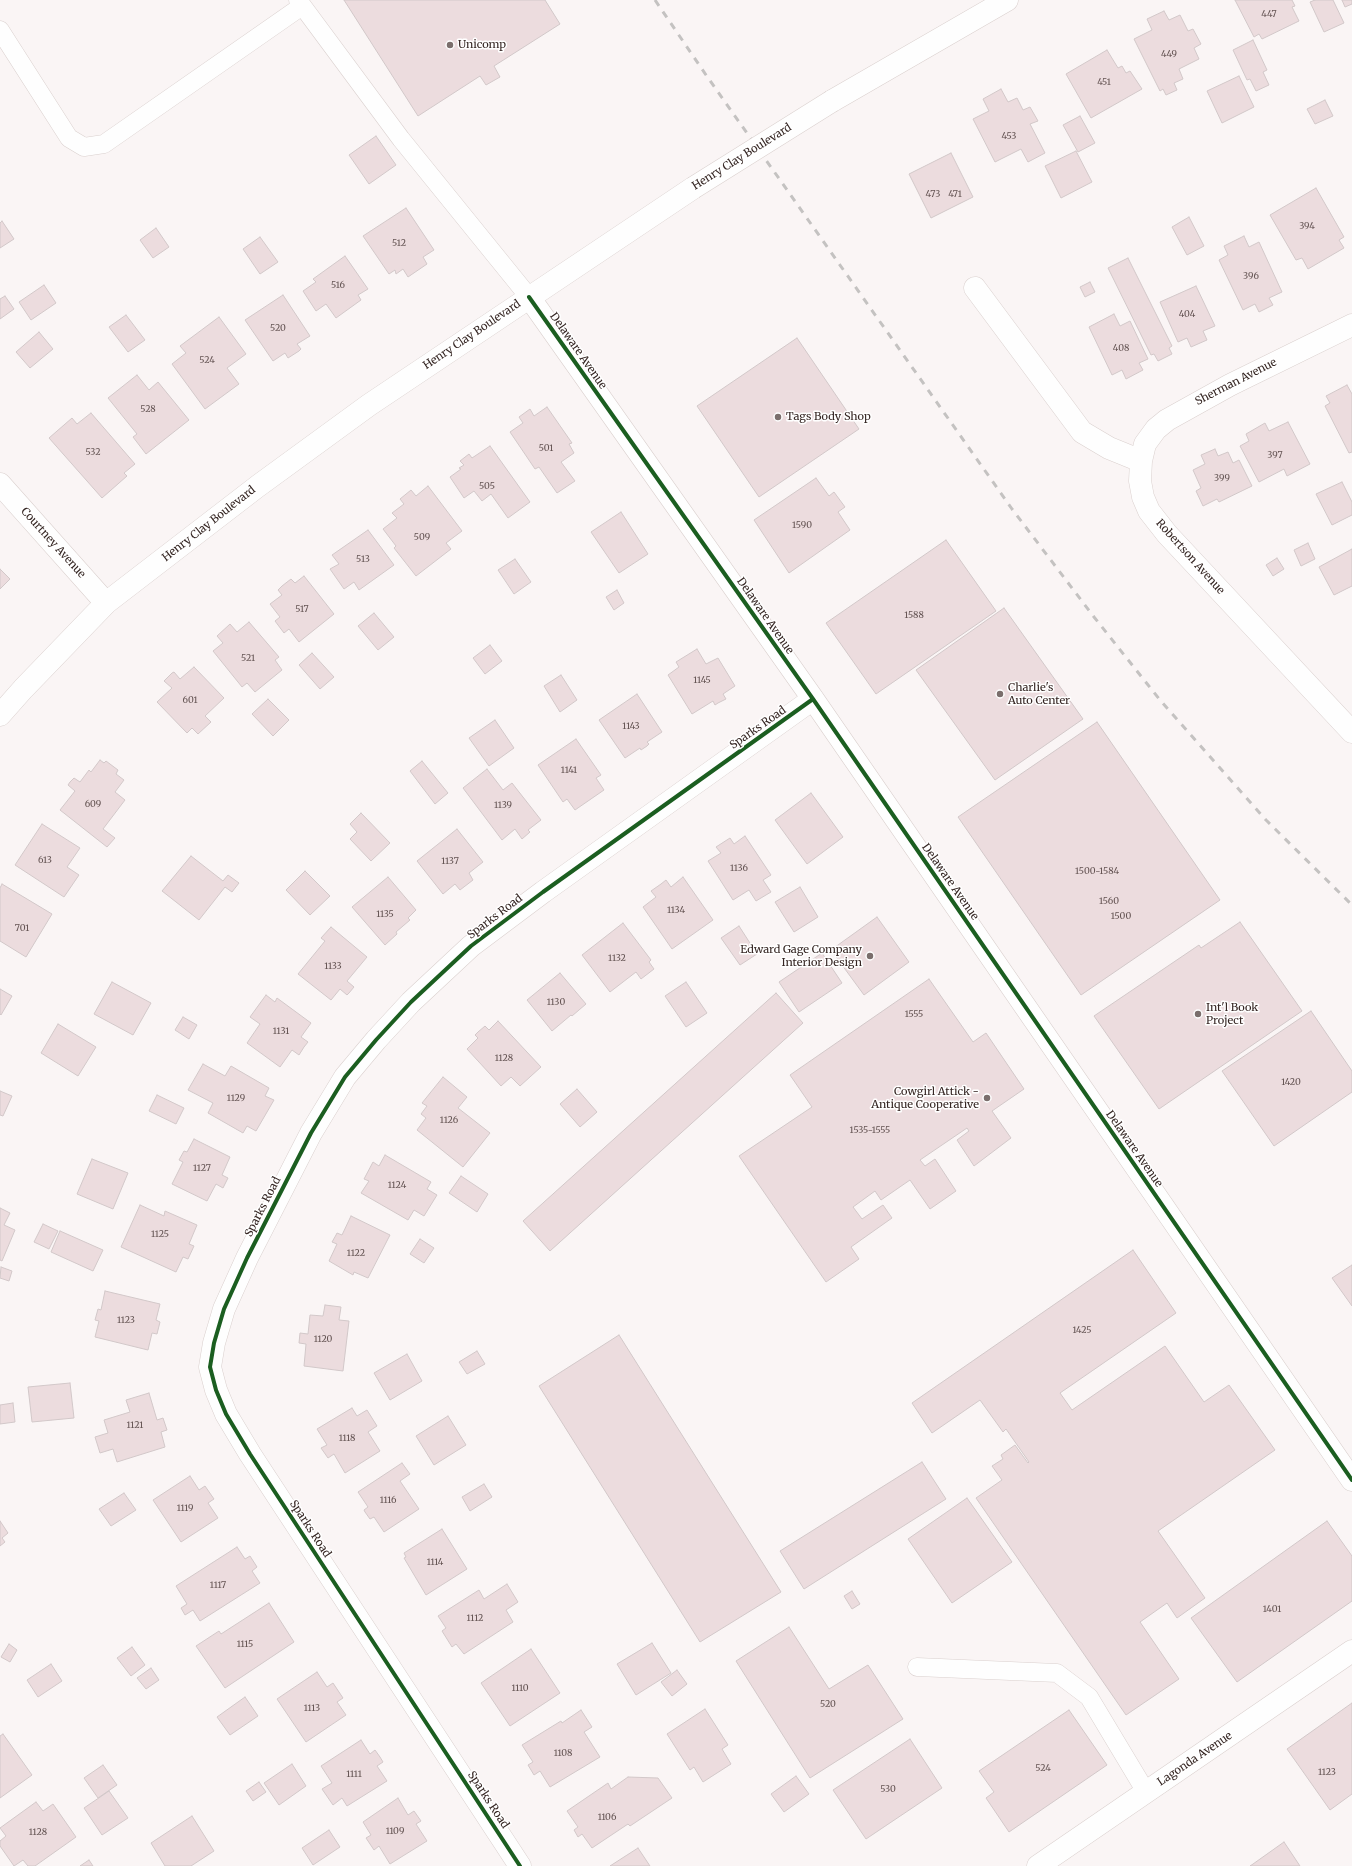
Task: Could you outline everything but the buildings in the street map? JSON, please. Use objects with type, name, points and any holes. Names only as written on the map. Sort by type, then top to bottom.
[{"type":"street","name":"Henry Clay Boulevard","points":[[0,715],[106,603],[258,486],[369,405],[693,188],[832,101],[1007,0]]},
{"type":"street","points":[[975,288],[1082,432],[1109,448],[1141,461]]},
{"type":"street","name":"Delaware Avenue","points":[[529,297],[813,699],[1352,1480]]},
{"type":"street","name":"Sherman Avenue","points":[[1141,461],[1145,444],[1156,429],[1166,420],[1230,384],[1352,325]]},
{"type":"street","name":"Robertson Avenue","points":[[1141,461],[1140,481],[1143,497],[1149,511],[1167,534],[1352,732]]},
{"type":"street","name":"Courtney Avenue","points":[[0,484],[106,603]]},
{"type":"street","name":"Sparks Road","points":[[520,1866],[250,1454],[226,1414],[216,1390],[210,1367],[214,1343],[224,1309],[244,1264],[311,1133],[345,1077],[376,1040],[412,1002],[471,946],[542,892],[813,699]]},
{"type":"street","name":"Lagonda Avenue","points":[[1038,1866],[1352,1651]]},
{"type":"lane","points":[[0,30],[69,138],[84,147],[104,144],[300,3],[401,138],[529,297]]},
{"type":"lane","points":[[917,1667],[1057,1673],[1089,1697],[1146,1792]]},
{"type":"railway","points":[[655,0],[706,75],[1012,509],[1094,617],[1160,700],[1266,820],[1352,905]]},
{"type":"cycle path","points":[[529,297],[813,699],[1352,1480]]},
{"type":"cycle path","points":[[520,1866],[250,1454],[226,1414],[216,1390],[210,1367],[214,1343],[224,1309],[247,1258],[311,1133],[345,1077],[411,1002],[471,946],[543,892],[813,699]]},
{"type":"place","name":"Unicomp","points":[[450,45]]},
{"type":"place","name":"Tags Body Shop","points":[[778,417]]},
{"type":"place","name":"Charlie's Auto Center","points":[[1000,694]]},
{"type":"place","name":"Edward Gage Company Interior Design","points":[[870,956]]},
{"type":"place","name":"Int'l Book Project","points":[[1198,1014]]},
{"type":"place","name":"Cowgirl Attick - Antique Cooperative","points":[[987,1098]]}]
